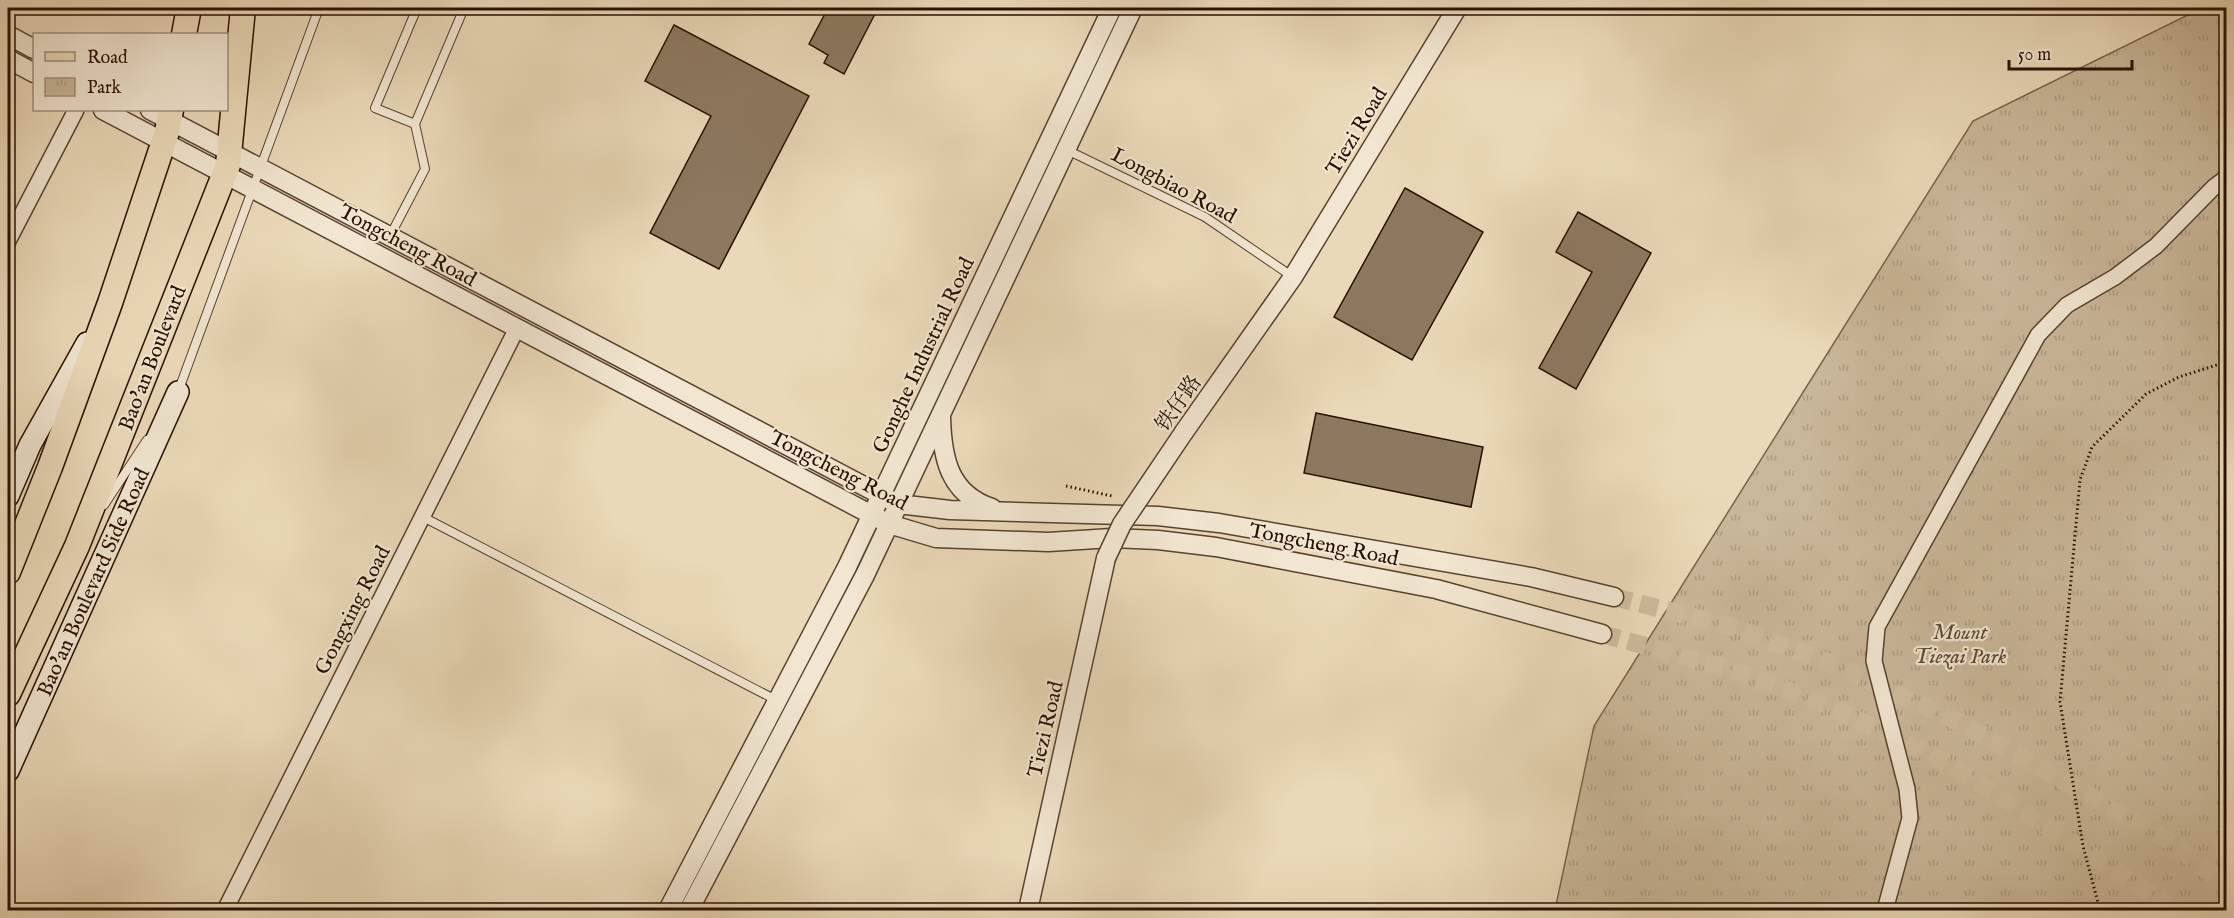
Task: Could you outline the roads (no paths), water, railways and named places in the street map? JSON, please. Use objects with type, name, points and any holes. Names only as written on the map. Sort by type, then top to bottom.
[{"type":"main road","name":"Bao'an Boulevard","points":[[8,694],[77,546],[227,163],[243,8]]},
{"type":"main road","points":[[184,33],[189,9]]},
{"type":"main road","points":[[8,572],[50,467],[110,303],[163,120]]},
{"type":"main road","points":[[8,496],[30,445],[110,303]]},
{"type":"main road","name":"Bao'an Boulevard Side Road","points":[[8,771],[178,392]]},
{"type":"street","name":"Gonghe Industrial Road","points":[[668,910],[842,578],[1112,8]]},
{"type":"street","name":"Gonghe Industrial Road","points":[[689,910],[865,575],[1133,8]]},
{"type":"street","name":"Tiezi Road","points":[[1293,277],[1457,8]]},
{"type":"street","points":[[177,33],[189,9]]},
{"type":"street","points":[[8,35],[33,48]]},
{"type":"street","points":[[8,59],[33,72]]},
{"type":"street","points":[[8,241],[75,111]]},
{"type":"street","points":[[109,111],[163,120],[227,163]]},
{"type":"street","name":"Tongcheng Road","points":[[227,163],[259,167],[898,504],[950,510],[1158,516],[1220,523],[1509,573],[1614,597]]},
{"type":"street","name":"Tongcheng Road","points":[[227,163],[252,188],[889,524],[936,538],[1048,542],[1112,538],[1146,539],[1216,547],[1437,589],[1602,634]]},
{"type":"street","points":[[1885,910],[1910,818],[1907,789],[1874,661],[1876,627],[2038,335],[2067,305],[2115,278],[2156,246],[2214,187],[2226,178]]},
{"type":"street","name":"铁仔路","points":[[1106,558],[1122,524],[1293,277]]},
{"type":"street","name":"Gongxing Road","points":[[225,910],[517,328]]},
{"type":"street","points":[[941,412],[945,459],[952,477],[964,492],[981,504],[1003,512]]},
{"type":"street","name":"Tiezi Road","points":[[1028,910],[1106,558]]},
{"type":"lane","points":[[77,546],[178,392],[319,8]]},
{"type":"lane","points":[[415,124],[375,108],[417,8]]},
{"type":"lane","points":[[390,236],[424,169],[415,124],[464,8]]},
{"type":"lane","name":"Longbiao Road","points":[[1066,150],[1205,217],[1293,277]]},
{"type":"lane","points":[[423,517],[777,701]]},
{"type":"tunnel","points":[[1614,597],[1733,627],[1840,667],[1967,726],[2169,841],[2226,885]]},
{"type":"tunnel","points":[[1602,634],[1725,668],[1827,705],[1952,766],[2135,883],[2172,910]]},
{"type":"park label","name":"Mount Tiezai Park","points":[[1960,644]]}]
